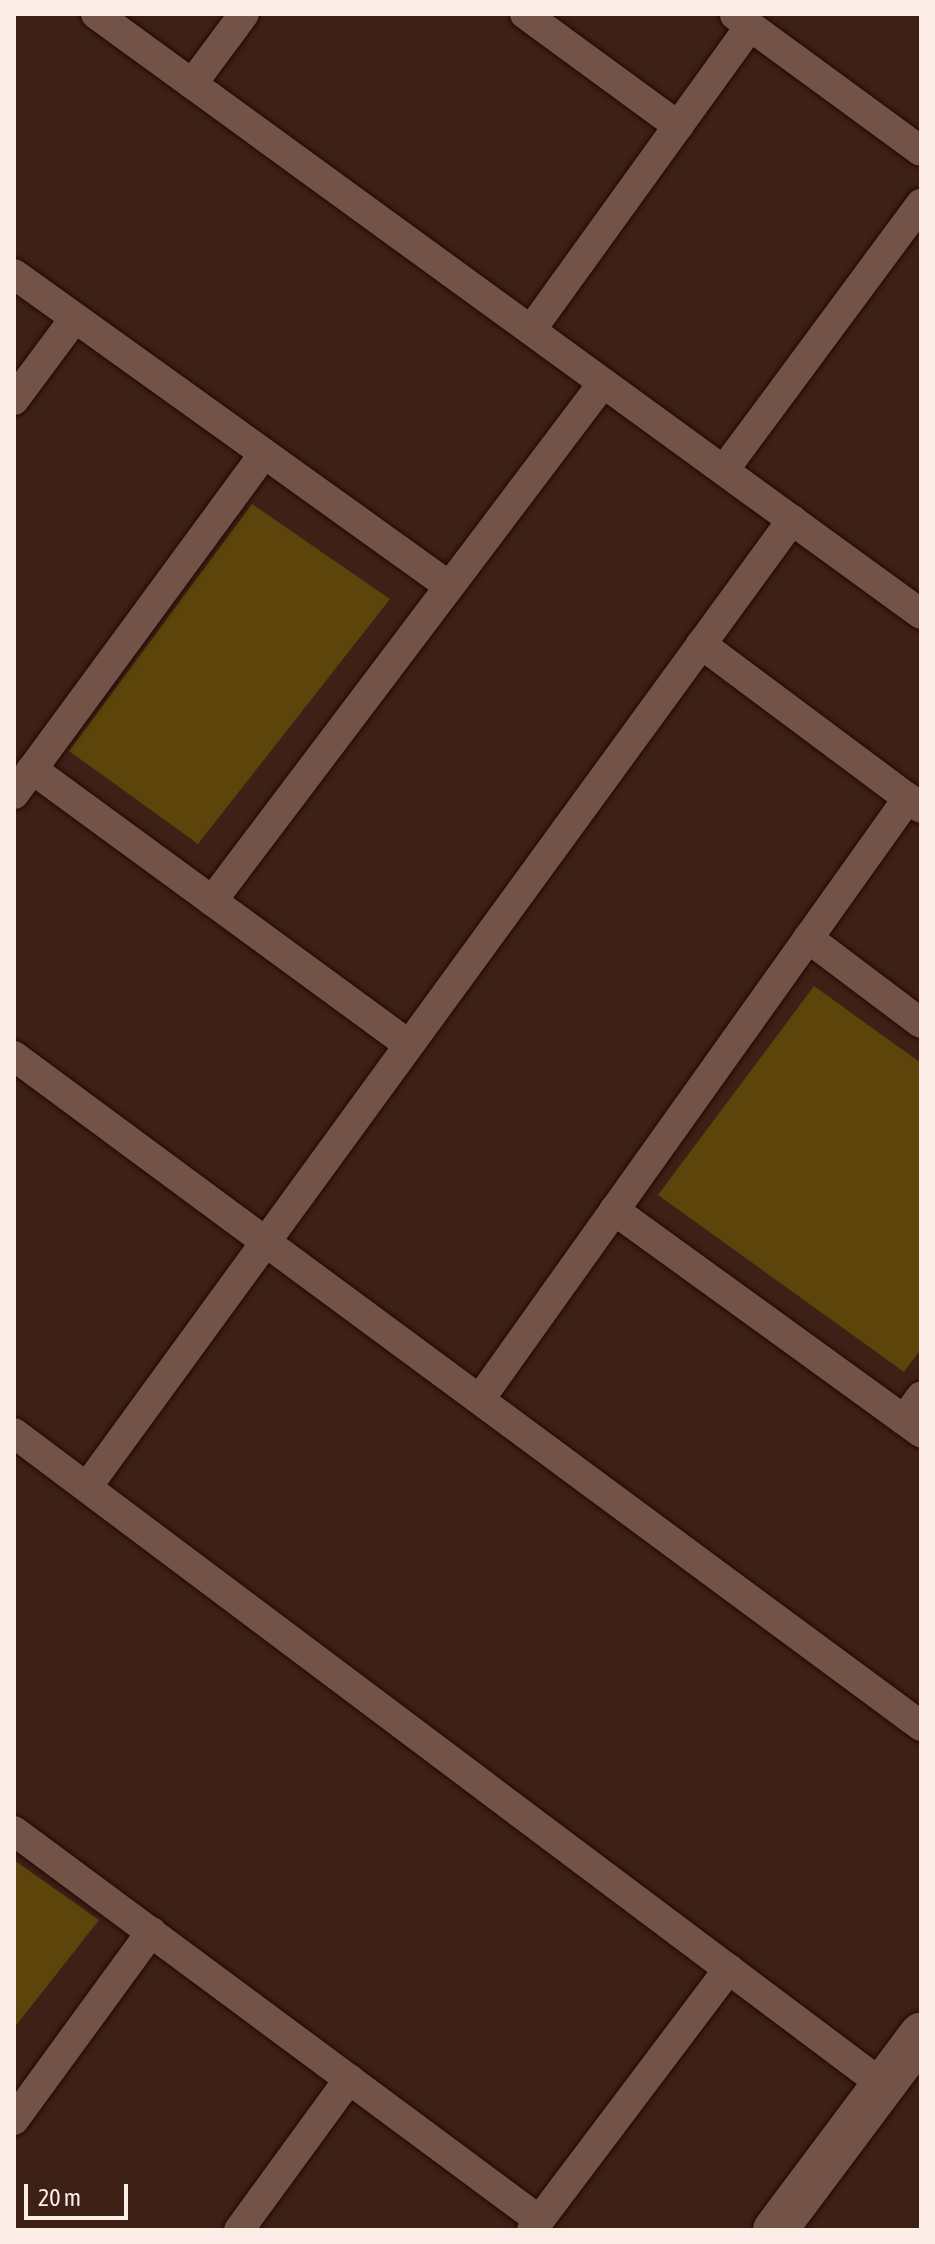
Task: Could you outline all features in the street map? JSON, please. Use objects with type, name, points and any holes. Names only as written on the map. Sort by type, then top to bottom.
[{"type":"street","points":[[96,14],[792,520],[917,603]]},
{"type":"street","points":[[192,84],[244,14]]},
{"type":"street","points":[[525,14],[678,126]]},
{"type":"street","points":[[531,330],[678,126],[742,20],[921,151]]},
{"type":"street","points":[[724,470],[921,204]]},
{"type":"street","points":[[14,274],[449,586]]},
{"type":"street","points":[[14,400],[75,318]]},
{"type":"street","points":[[212,901],[603,383]]},
{"type":"street","points":[[14,794],[264,454]]},
{"type":"street","points":[[87,1487],[792,520]]},
{"type":"street","points":[[480,1399],[808,938],[914,803],[701,644]]},
{"type":"street","points":[[32,769],[409,1045]]},
{"type":"street","points":[[808,938],[921,1023]]},
{"type":"street","points":[[14,1056],[480,1399],[916,1711]]},
{"type":"street","points":[[614,1210],[915,1416]]},
{"type":"street","points":[[14,1433],[883,2085]]},
{"type":"street","points":[[14,1831],[349,2079],[536,2225],[729,1969]]},
{"type":"street","points":[[14,2120],[151,1932]]},
{"type":"street","points":[[775,2230],[921,2035]]},
{"type":"street","points":[[239,2230],[349,2079]]},
{"type":"shaded area","points":[[252,504],[390,599],[198,844],[69,751]]},
{"type":"shaded area","points":[[814,986],[921,1063],[921,1349],[904,1372],[658,1195]]},
{"type":"shaded area","points":[[14,1860],[99,1920],[14,2028]]}]
